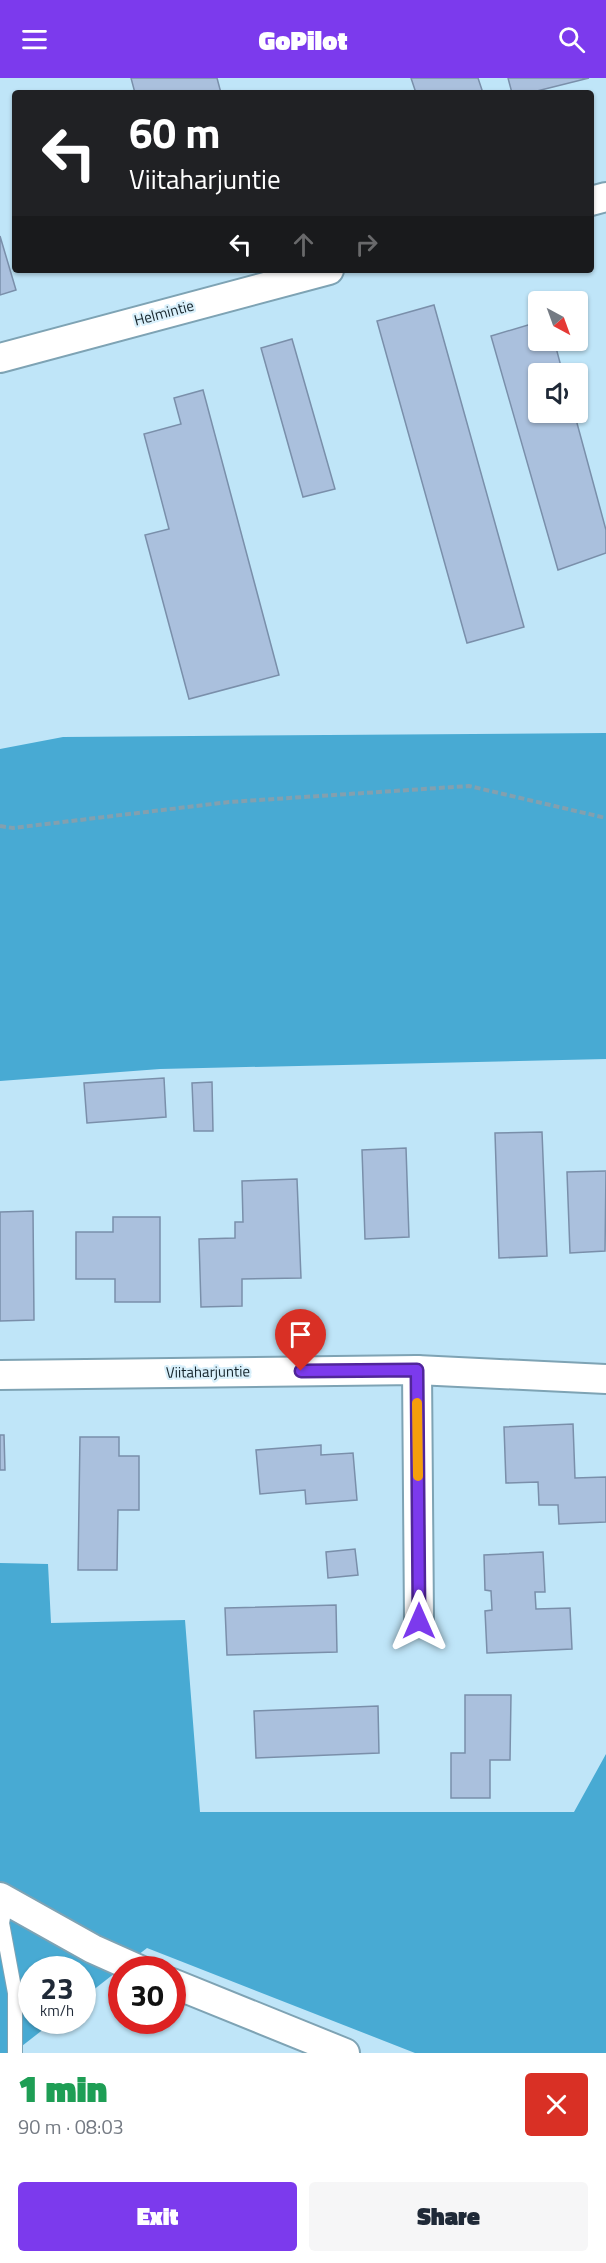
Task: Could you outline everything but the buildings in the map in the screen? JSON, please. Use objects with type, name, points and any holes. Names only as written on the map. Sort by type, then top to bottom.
[{"type":"street","name":"Helmintie","points":[[0,358],[318,273]]},
{"type":"street","name":"Viitaharjuntie","points":[[0,1375],[417,1370],[606,1379]]},
{"type":"street","points":[[417,1370],[419,1621]]},
{"type":"street","points":[[3,1900],[109,1956]]},
{"type":"street","points":[[186,1989],[345,2053]]},
{"type":"lane","points":[[3,1900],[2,1923],[15,1993],[15,2053]]},
{"type":"path","points":[[0,826],[13,828],[229,802],[469,786],[606,818]]},
{"type":"shaded area","points":[[606,733],[606,1059],[160,1069],[0,1081],[0,749],[63,737]]},
{"type":"shaded area","points":[[0,1563],[48,1564],[51,1623],[185,1620],[200,1812],[574,1812],[606,1754],[606,2053],[415,2053],[186,1963],[186,1956],[167,1956],[147,1948],[137,1956],[108,1956],[108,1978],[96,1988],[96,1956],[18,1956],[18,2034],[37,2034],[13,2053],[0,2053]]},
{"type":"slow traffic","points":[[417,1403],[418,1476]]},
{"type":"route","points":[[301,1371],[417,1370],[419,1621]]}]
